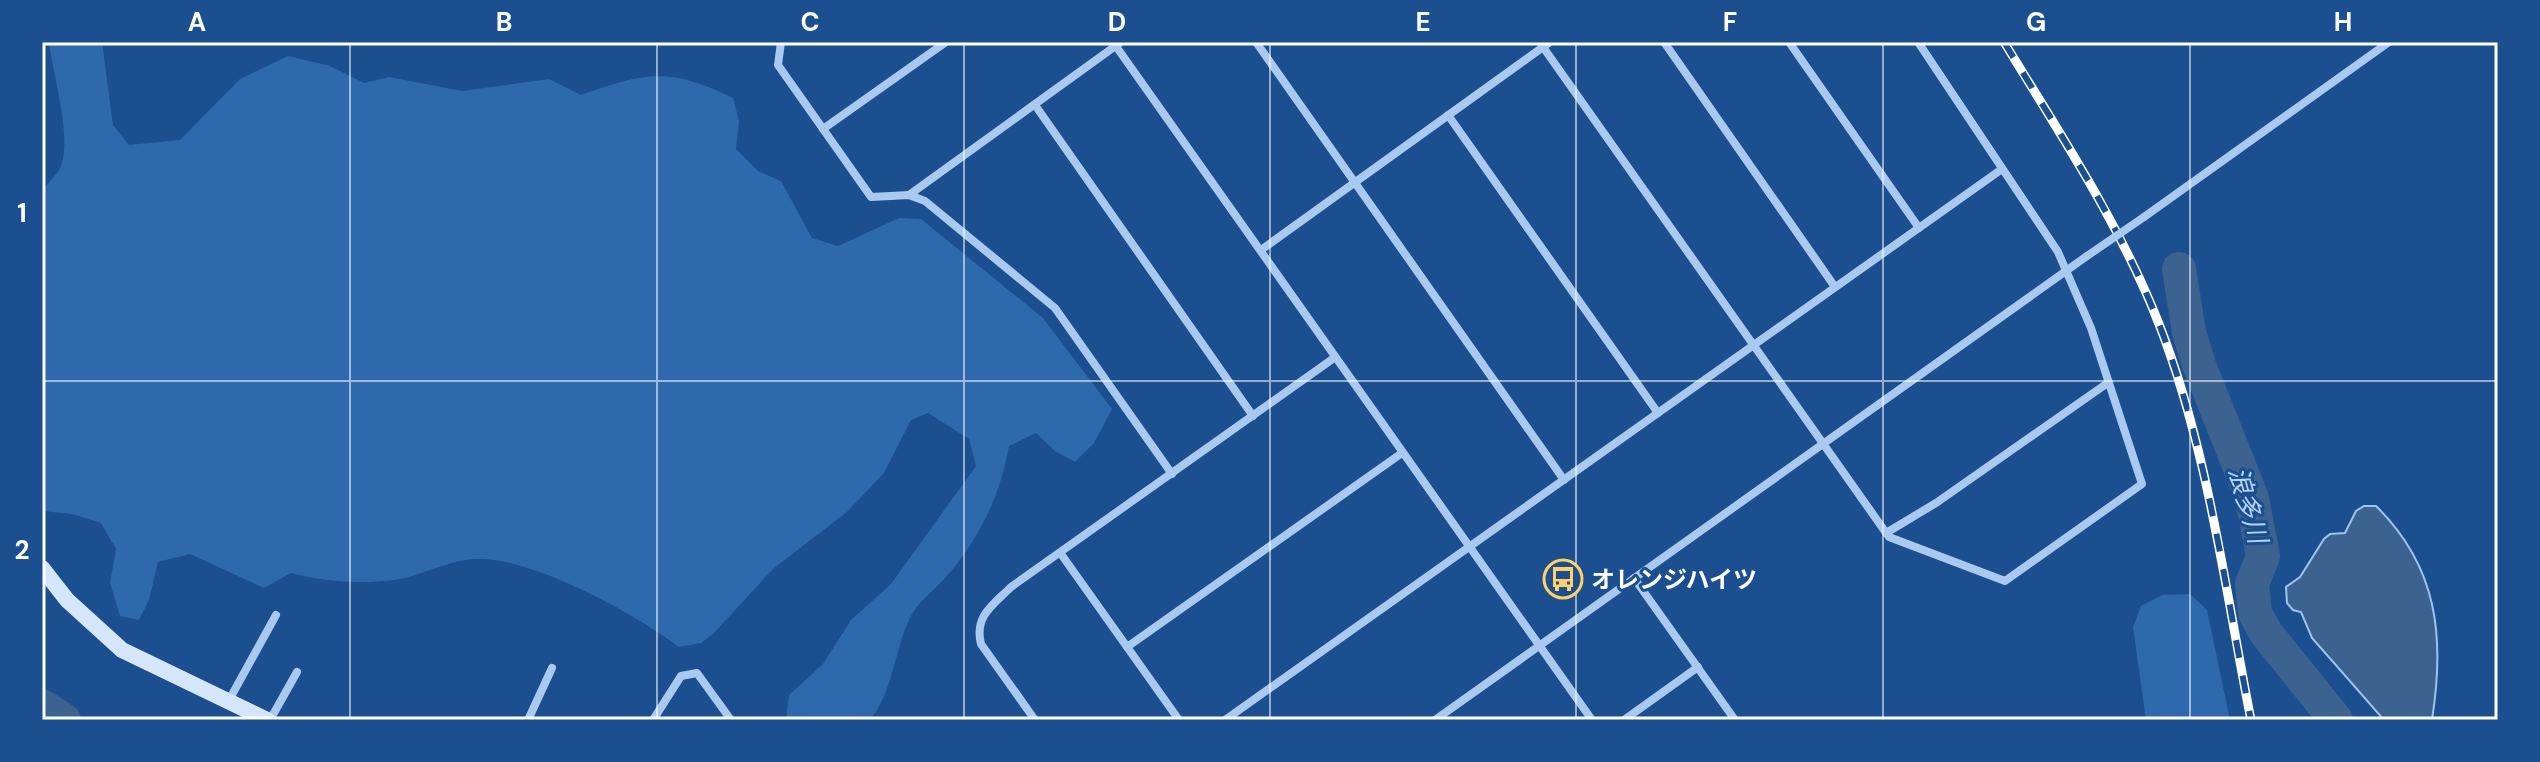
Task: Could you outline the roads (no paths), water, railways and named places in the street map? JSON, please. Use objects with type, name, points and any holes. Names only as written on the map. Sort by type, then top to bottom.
[{"type":"street","points":[[781,42],[778,65],[871,197],[909,195],[1117,44],[1334,358],[1592,720]]},
{"type":"street","points":[[823,129],[946,42]]},
{"type":"street","points":[[1256,42],[1564,480]]},
{"type":"street","points":[[1664,42],[1835,287]]},
{"type":"street","points":[[1789,42],[1919,228]]},
{"type":"street","points":[[1261,250],[1546,45],[1752,346],[1886,533],[2005,581],[2142,484],[2109,382],[2067,270],[1918,42]]},
{"type":"street","points":[[1435,720],[2389,42]]},
{"type":"street","points":[[1035,105],[1253,416]]},
{"type":"street","points":[[1448,115],[1658,413]]},
{"type":"street","points":[[1225,720],[2002,169]]},
{"type":"street","points":[[909,195],[946,216],[1055,308],[1172,474]]},
{"type":"street","points":[[1035,720],[981,644],[978,630],[981,617],[1011,587],[1334,358]]},
{"type":"street","points":[[1886,533],[1936,503],[2109,382]]},
{"type":"street","points":[[1127,647],[1402,453]]},
{"type":"street","points":[[1061,554],[1179,720]]},
{"type":"street","points":[[42,568],[67,600],[122,650],[268,720],[297,672]]},
{"type":"street","points":[[1634,578],[1735,720]]},
{"type":"street","points":[[228,702],[276,615]]},
{"type":"street","points":[[1624,720],[1698,667]]},
{"type":"street","points":[[528,720],[552,668]]},
{"type":"street","points":[[653,720],[681,676],[697,673],[731,720]]},
{"type":"waterway","name":"浪多川","points":[[2179,269],[2189,332],[2199,365],[2252,498],[2263,556],[2252,584],[2255,613],[2266,633],[2336,720]]},
{"type":"waterway","points":[[42,706],[64,720]]},
{"type":"railway","points":[[2004,42],[2108,215],[2159,324],[2176,372],[2203,470],[2251,720]]},
{"type":"place","name":"オレンジハイツ","points":[[1563,579]]}]
